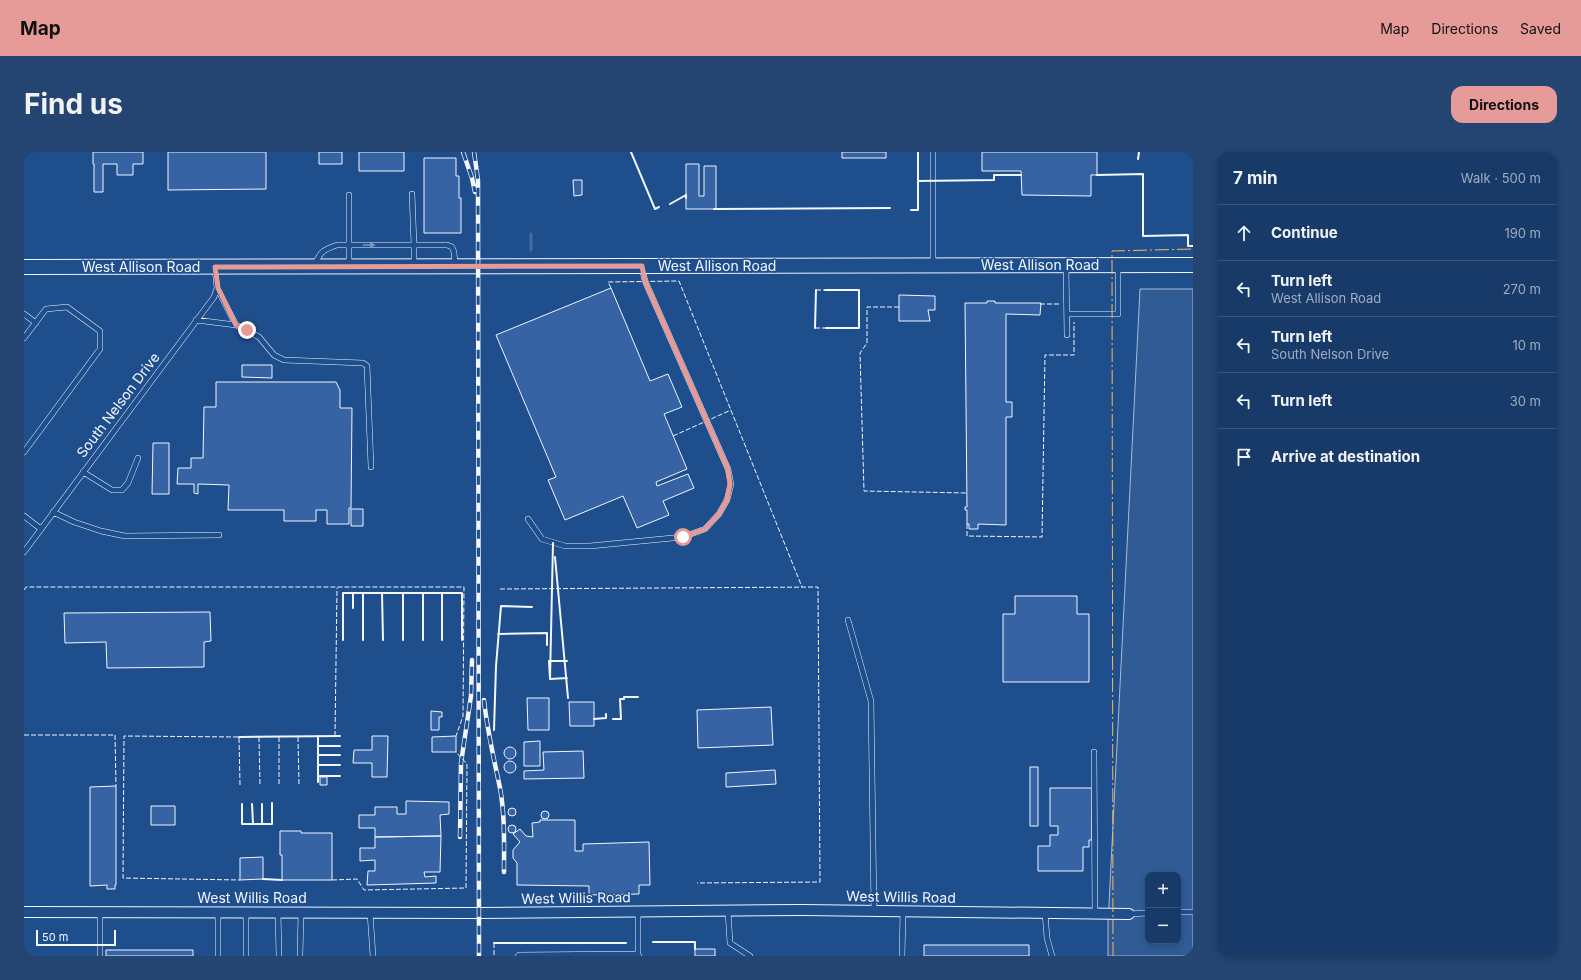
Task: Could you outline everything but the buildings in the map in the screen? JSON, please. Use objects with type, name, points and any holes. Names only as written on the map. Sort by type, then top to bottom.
[{"type":"street","name":"West Allison Road","points":[[24,267],[455,267],[933,264],[1193,265]]},
{"type":"street","name":"West Willis Road","points":[[24,912],[370,913],[728,910],[1129,914]]},
{"type":"lane","points":[[933,152],[933,264]]},
{"type":"lane","points":[[412,194],[414,267]]},
{"type":"lane","points":[[349,195],[349,267]]},
{"type":"lane","points":[[313,267],[320,253],[327,248],[337,245],[447,245],[452,247],[454,252],[455,267]]},
{"type":"lane","points":[[1066,264],[1067,335]]},
{"type":"lane","points":[[1067,314],[1118,314],[1118,265]]},
{"type":"lane","points":[[528,519],[542,539],[565,546],[590,546],[683,537],[705,529],[719,514],[727,500],[730,484],[728,469],[645,281],[642,266]]},
{"type":"lane","points":[[215,267],[218,288],[236,325]]},
{"type":"lane","name":"South Nelson Drive","points":[[24,552],[214,297],[218,288]]},
{"type":"lane","points":[[24,338],[46,309],[67,307],[100,331],[100,349],[24,452]]},
{"type":"lane","points":[[24,314],[36,323]]},
{"type":"lane","points":[[196,320],[236,325],[259,337],[274,355],[284,360],[363,363],[367,366],[371,467]]},
{"type":"lane","points":[[83,472],[112,490],[122,490],[128,483],[138,458]]},
{"type":"lane","points":[[54,512],[74,522],[101,531],[125,536],[219,535]]},
{"type":"lane","points":[[24,516],[41,529]]},
{"type":"lane","points":[[848,620],[871,701],[874,911]]},
{"type":"lane","points":[[1094,752],[1094,914]]},
{"type":"lane","points":[[728,910],[730,943],[750,956]]},
{"type":"lane","points":[[519,956],[638,955],[638,911]]},
{"type":"lane","points":[[902,956],[903,911]]},
{"type":"lane","points":[[100,912],[100,956]]},
{"type":"lane","points":[[218,912],[218,956]]},
{"type":"lane","points":[[246,912],[246,956]]},
{"type":"lane","points":[[278,912],[279,956]]},
{"type":"lane","points":[[300,956],[301,912]]},
{"type":"lane","points":[[1181,912],[1193,912]]},
{"type":"lane","points":[[370,913],[373,956]]},
{"type":"lane","points":[[1045,913],[1047,938],[1052,956]]},
{"type":"lane","points":[[1129,914],[1145,914]]},
{"type":"shaded area","points":[[1140,289],[1193,289],[1193,956],[1108,956],[1108,924]]},
{"type":"waterway","points":[[531,234],[531,250]]},
{"type":"railway","points":[[463,152],[475,192]]},
{"type":"railway","points":[[474,152],[478,180],[479,956]]},
{"type":"railway","points":[[460,837],[461,763],[471,696],[472,660]]},
{"type":"railway","points":[[484,700],[502,798],[504,872]]},
{"type":"fence","points":[[611,288],[608,282],[679,281],[802,587]]},
{"type":"fence","points":[[816,290],[825,290]]},
{"type":"fence","points":[[1040,304],[1061,304]]},
{"type":"fence","points":[[899,307],[867,307],[867,343],[860,353],[864,491],[967,493]]},
{"type":"fence","points":[[967,524],[967,536],[1042,537],[1045,355],[1074,355],[1074,322]]},
{"type":"fence","points":[[815,328],[826,328]]},
{"type":"fence","points":[[673,436],[731,410]]},
{"type":"fence","points":[[24,590],[26,587],[464,587],[463,716],[456,736]]},
{"type":"fence","points":[[500,589],[818,587],[820,882],[697,883]]},
{"type":"fence","points":[[335,736],[337,588]]},
{"type":"fence","points":[[24,735],[115,735],[116,786]]},
{"type":"fence","points":[[240,785],[239,737],[124,736],[123,878],[240,880]]},
{"type":"fence","points":[[259,737],[260,785]]},
{"type":"fence","points":[[279,737],[279,785]]},
{"type":"fence","points":[[298,737],[299,785]]},
{"type":"fence","points":[[332,880],[357,879],[364,890],[466,888],[467,764],[456,752]]},
{"type":"fence","points":[[494,943],[494,956]]},
{"type":"wall","points":[[631,152],[655,209],[659,207]]},
{"type":"wall","points":[[911,210],[918,210],[918,152]]},
{"type":"wall","points":[[1138,159],[1139,152]]},
{"type":"wall","points":[[1097,175],[1143,174],[1143,236],[1188,235],[1188,246],[1193,246]]},
{"type":"wall","points":[[918,181],[994,180],[994,175],[1021,175]]},
{"type":"wall","points":[[670,204],[686,195],[686,198]]},
{"type":"wall","points":[[714,209],[890,208]]},
{"type":"wall","points":[[815,328],[816,290]]},
{"type":"wall","points":[[825,290],[859,290],[859,328],[826,328]]},
{"type":"wall","points":[[553,543],[550,679],[549,661],[567,661]]},
{"type":"wall","points":[[555,557],[568,698]]},
{"type":"wall","points":[[343,640],[343,593],[462,593],[462,640]]},
{"type":"wall","points":[[353,593],[353,608]]},
{"type":"wall","points":[[363,593],[363,640]]},
{"type":"wall","points":[[382,593],[383,640]]},
{"type":"wall","points":[[403,593],[403,640]]},
{"type":"wall","points":[[423,593],[423,640]]},
{"type":"wall","points":[[442,593],[442,640]]},
{"type":"wall","points":[[494,730],[496,666],[501,606],[532,607]]},
{"type":"wall","points":[[498,634],[547,633],[547,645]]},
{"type":"wall","points":[[550,679],[567,678]]},
{"type":"wall","points":[[613,719],[621,719],[620,699],[624,699],[624,697],[638,697]]},
{"type":"wall","points":[[594,719],[606,718],[606,714]]},
{"type":"wall","points":[[318,736],[318,782]]},
{"type":"wall","points":[[239,737],[340,736]]},
{"type":"wall","points":[[318,746],[340,746]]},
{"type":"wall","points":[[318,755],[340,755]]},
{"type":"wall","points":[[318,765],[340,765]]},
{"type":"wall","points":[[318,776],[340,776]]},
{"type":"wall","points":[[242,804],[242,824],[272,824],[272,803]]},
{"type":"wall","points":[[252,804],[253,824]]},
{"type":"wall","points":[[262,804],[262,824]]},
{"type":"wall","points":[[263,879],[282,880]]},
{"type":"wall","points":[[653,942],[695,942],[695,949]]},
{"type":"wall","points":[[494,943],[626,943]]},
{"type":"power","points":[[1113,956],[1112,251],[1193,249]]},
{"type":"route","points":[[247,330],[236,325],[218,288],[215,267],[642,266],[645,281],[728,469],[730,484],[727,500],[719,514],[705,529],[683,537]]}]
